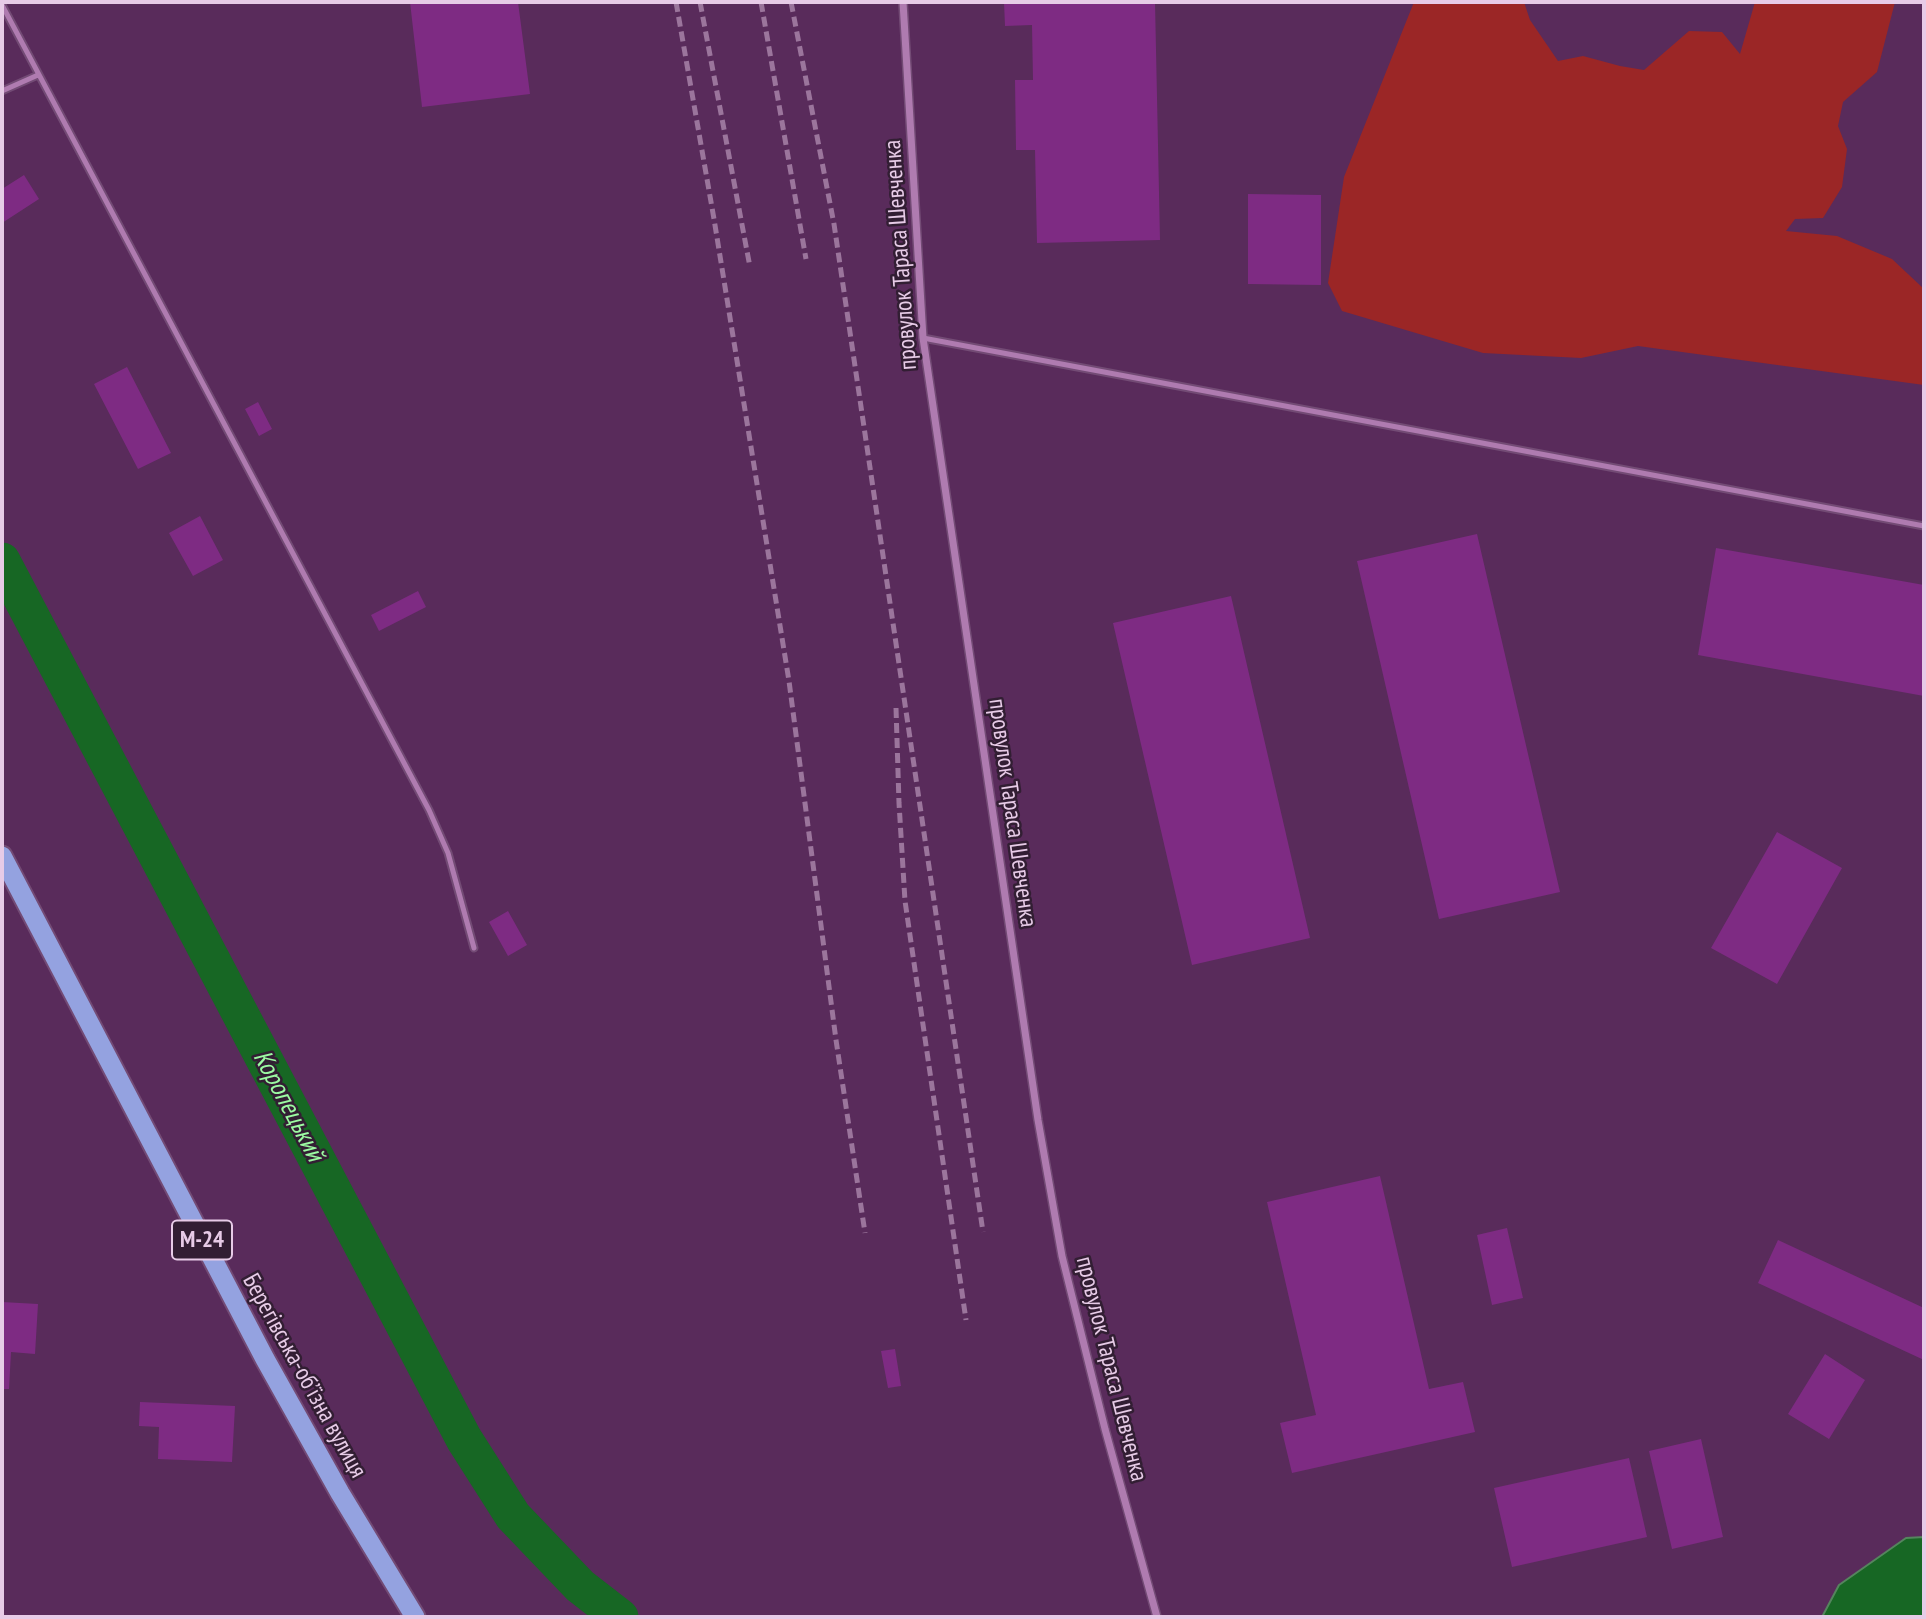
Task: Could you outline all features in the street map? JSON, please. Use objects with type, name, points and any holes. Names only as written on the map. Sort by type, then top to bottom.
[{"type":"highway","name":"Берегівська-обʼїзна вулиця","points":[[2,856],[265,1359],[340,1493],[415,1617]]},
{"type":"street","name":"провулок Тараса Шевченка","points":[[903,2],[923,338],[1036,1106],[1062,1256],[1105,1429],[1157,1617]]},
{"type":"lane","points":[[2,5],[429,810],[448,853],[474,948]]},
{"type":"lane","points":[[2,91],[38,75]]},
{"type":"lane","points":[[923,338],[1924,526]]},
{"type":"shaded area","points":[[1414,2],[1524,2],[1530,20],[1558,61],[1583,56],[1644,70],[1689,31],[1722,32],[1740,54],[1755,2],[1895,2],[1877,72],[1843,102],[1838,126],[1847,149],[1842,187],[1823,218],[1795,219],[1786,231],[1837,236],[1892,259],[1924,289],[1924,385],[1638,346],[1581,358],[1483,353],[1342,311],[1328,283],[1344,177]]},
{"type":"shaded area","points":[[1924,1537],[1924,1617],[1822,1617],[1839,1585],[1906,1538]]},
{"type":"building","points":[[410,2],[518,2],[530,94],[422,107]]},
{"type":"building","points":[[1004,2],[1155,2],[1160,240],[1037,243],[1035,150],[1016,150],[1015,80],[1033,80],[1032,25],[1005,26]]},
{"type":"building","points":[[24,175],[39,199],[2,223],[2,189]]},
{"type":"building","points":[[1248,194],[1321,195],[1321,285],[1248,284]]},
{"type":"building","points":[[127,367],[171,453],[138,469],[94,384]]},
{"type":"building","points":[[258,402],[272,429],[259,436],[245,409]]},
{"type":"building","points":[[200,516],[223,560],[193,576],[169,533]]},
{"type":"building","points":[[1477,534],[1560,892],[1439,919],[1357,561]]},
{"type":"building","points":[[1716,548],[1924,585],[1924,696],[1698,655]]},
{"type":"building","points":[[418,591],[426,607],[379,631],[371,615]]},
{"type":"building","points":[[1231,596],[1310,938],[1192,965],[1113,623]]},
{"type":"building","points":[[1777,832],[1842,868],[1777,984],[1711,948]]},
{"type":"building","points":[[508,911],[527,945],[508,956],[489,922]]},
{"type":"building","points":[[1380,1176],[1429,1389],[1463,1382],[1475,1432],[1292,1473],[1280,1423],[1316,1415],[1267,1202]]},
{"type":"building","points":[[1507,1228],[1523,1298],[1492,1305],[1477,1235]]},
{"type":"building","points":[[1778,1240],[1924,1308],[1924,1360],[1758,1283]]},
{"type":"building","points":[[2,1302],[38,1304],[35,1354],[11,1352],[9,1389],[2,1389]]},
{"type":"building","points":[[895,1349],[901,1386],[888,1388],[881,1351]]},
{"type":"building","points":[[1825,1354],[1865,1380],[1829,1439],[1788,1414]]},
{"type":"building","points":[[140,1402],[235,1406],[232,1462],[158,1459],[159,1427],[139,1426]]},
{"type":"building","points":[[1701,1439],[1723,1537],[1672,1549],[1649,1451]]},
{"type":"building","points":[[1629,1458],[1647,1537],[1512,1567],[1494,1488]]},
{"type":"waterway","name":"Коропецький","points":[[2,561],[464,1439],[513,1516],[580,1586],[620,1617]]},
{"type":"railway","points":[[676,2],[789,681],[836,1040],[865,1233]]},
{"type":"railway","points":[[700,2],[750,267]]},
{"type":"railway","points":[[761,2],[806,259]]},
{"type":"railway","points":[[791,2],[834,224],[983,1232]]},
{"type":"railway","points":[[896,708],[905,901],[966,1320]]}]
